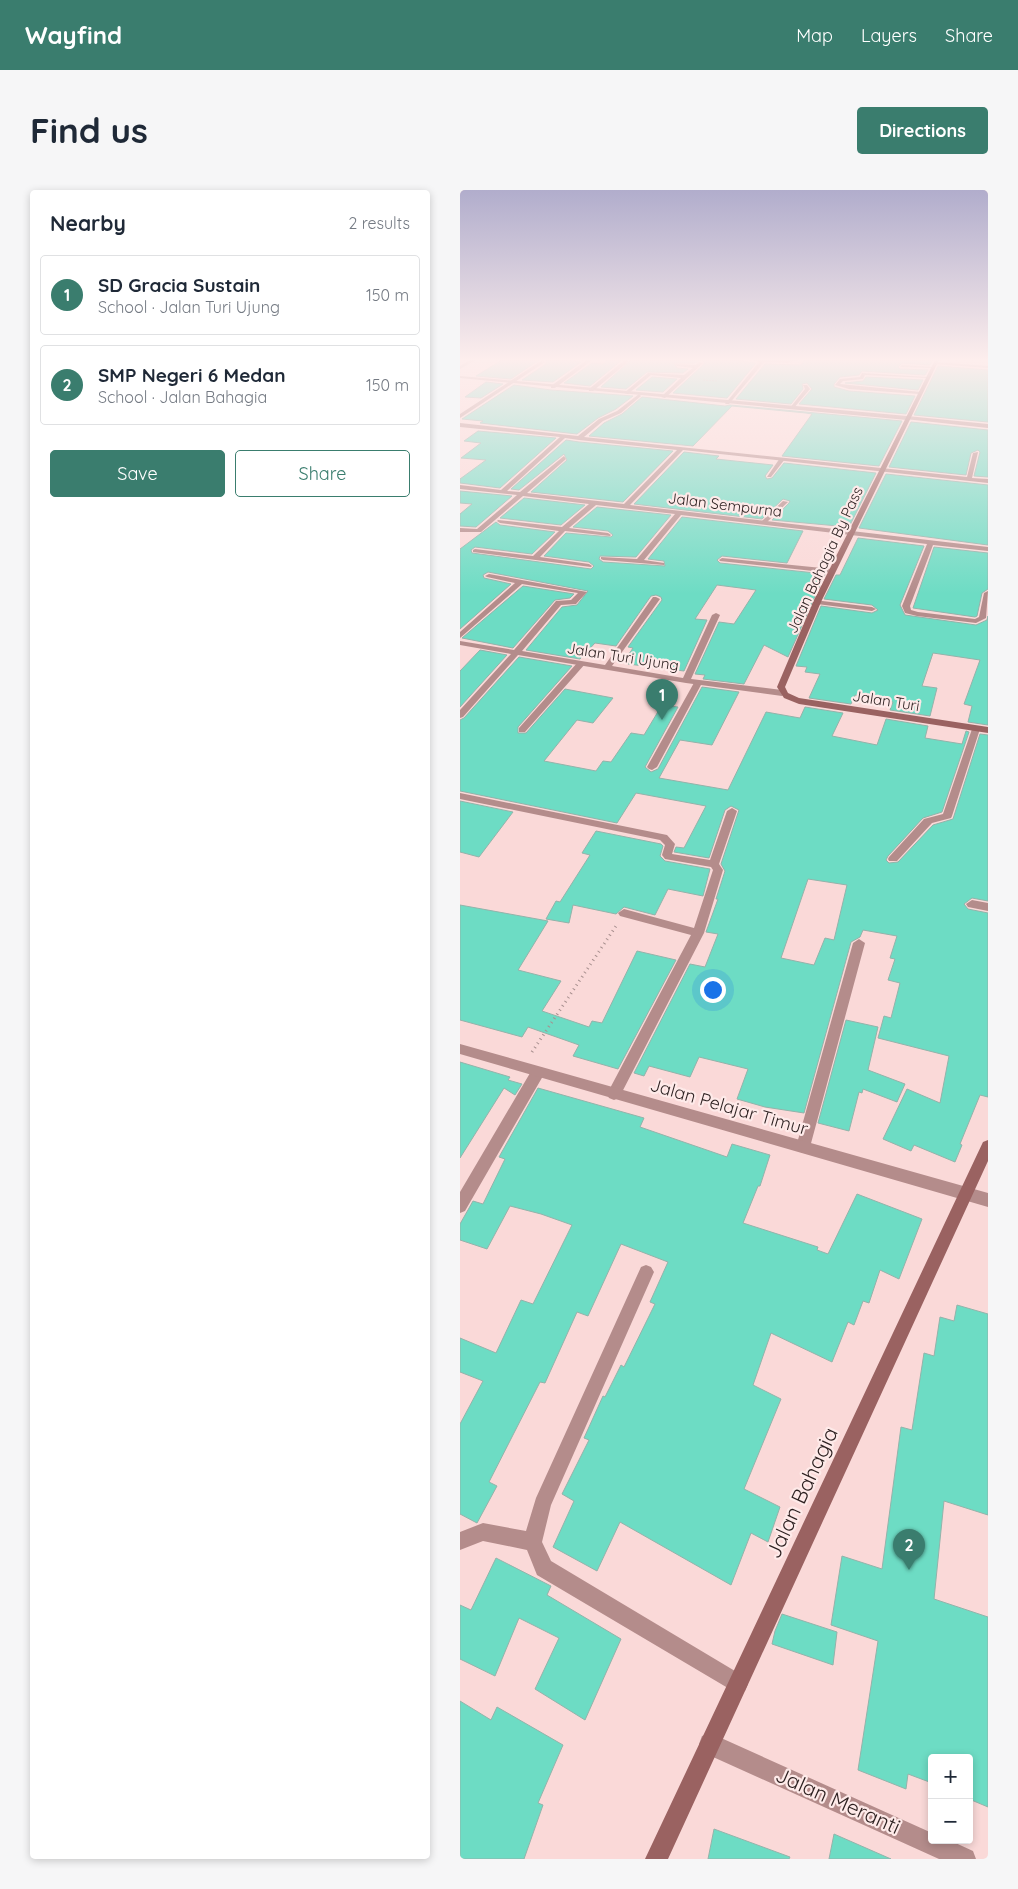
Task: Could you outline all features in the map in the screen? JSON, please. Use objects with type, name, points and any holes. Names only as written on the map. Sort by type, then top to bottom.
[{"type":"main road","name":"Jalan Bahagia By Pass","points":[[782,693],[781,687],[817,602],[896,438]]},
{"type":"main road","name":"Jalan Turi","points":[[782,693],[799,701],[988,730]]},
{"type":"main road","name":"Jalan Bahagia","points":[[656,1859],[988,1146]]},
{"type":"street","points":[[502,492],[562,438]]},
{"type":"street","points":[[579,438],[988,481]]},
{"type":"street","points":[[625,507],[681,449]]},
{"type":"street","points":[[969,479],[976,453]]},
{"type":"street","points":[[460,530],[479,531],[564,458]]},
{"type":"street","points":[[769,476],[782,459]]},
{"type":"street","name":"Jalan Sempurna","points":[[461,488],[988,549]]},
{"type":"street","points":[[764,522],[785,502]]},
{"type":"street","points":[[535,558],[578,515],[594,503]]},
{"type":"street","points":[[639,562],[680,512]]},
{"type":"street","points":[[500,521],[608,535]]},
{"type":"street","points":[[932,542],[906,606],[908,611],[917,614],[976,621],[982,618],[988,593]]},
{"type":"street","points":[[475,551],[589,566]]},
{"type":"street","points":[[603,558],[662,564]]},
{"type":"street","points":[[722,560],[832,571]]},
{"type":"street","points":[[460,714],[559,603],[573,602],[583,592],[489,576]]},
{"type":"street","points":[[460,636],[520,582]]},
{"type":"street","points":[[607,668],[656,599]]},
{"type":"street","points":[[817,602],[872,609]]},
{"type":"street","points":[[686,681],[716,615]]},
{"type":"street","name":"Jalan Turi Ujung","points":[[460,644],[698,683],[782,693]]},
{"type":"street","points":[[522,730],[582,664]]},
{"type":"street","points":[[652,767],[698,683]]},
{"type":"street","points":[[893,859],[928,822],[948,816],[976,728]]},
{"type":"street","points":[[460,797],[663,837],[670,844],[667,855],[669,857],[714,864],[718,870],[698,933],[614,1094]]},
{"type":"street","points":[[714,864],[732,811]]},
{"type":"street","points":[[972,904],[988,907]]},
{"type":"street","points":[[624,913],[698,933]]},
{"type":"street","points":[[803,1147],[859,943]]},
{"type":"street","name":"Jalan Pelajar Timur","points":[[460,1049],[988,1200]]},
{"type":"street","points":[[460,1206],[538,1072]]},
{"type":"street","points":[[646,1272],[542,1504],[532,1542],[544,1568],[738,1684]]},
{"type":"street","points":[[460,1541],[483,1532],[532,1542]]},
{"type":"street","name":"Jalan Meranti","points":[[710,1744],[965,1859]]},
{"type":"path","points":[[522,1067],[624,913]]},
{"type":"building","points":[[468,438],[556,438],[500,488],[460,483],[460,479],[486,460],[461,458],[481,443],[464,441]]},
{"type":"building","points":[[609,438],[701,438],[693,446]]},
{"type":"building","points":[[795,438],[893,438],[879,466],[782,456]]},
{"type":"building","points":[[903,438],[988,438],[988,477],[974,476],[980,452],[978,450],[971,453],[966,475],[889,467]]},
{"type":"building","points":[[566,440],[673,451],[623,502],[531,492],[567,460],[564,454],[519,490],[511,489]]},
{"type":"building","points":[[684,452],[719,456],[716,459],[773,465],[765,476],[767,479],[772,478],[784,463],[876,473],[849,527],[772,520],[790,501],[783,499],[762,519],[634,504]]},
{"type":"building","points":[[886,474],[988,485],[988,545],[859,528]]},
{"type":"building","points":[[460,491],[512,496],[476,527],[460,526],[460,514],[472,504],[460,503]]},
{"type":"building","points":[[524,498],[585,505],[561,525],[500,518]]},
{"type":"building","points":[[597,507],[671,515],[636,557],[600,556],[599,559],[603,562],[665,566],[664,561],[648,559],[682,517],[803,531],[787,563],[722,556],[717,560],[720,563],[825,574],[788,657],[764,645],[744,684],[703,679],[705,675],[695,674],[719,622],[734,624],[756,590],[717,585],[695,619],[707,620],[684,671],[628,664],[632,657],[627,657],[633,648],[628,647],[662,600],[661,597],[656,595],[651,596],[616,646],[595,643],[580,659],[526,650],[562,607],[577,605],[588,591],[488,572],[483,575],[484,578],[511,584],[460,629],[460,549],[496,522],[500,525],[555,532],[532,554],[475,547],[471,550],[472,553],[591,569],[594,566],[589,562],[544,556],[566,533],[611,537],[613,535],[608,531],[573,527]]},
{"type":"building","points":[[858,538],[924,546],[900,605],[905,615],[976,625],[987,620],[988,616],[988,725],[968,722],[972,706],[964,704],[980,660],[933,653],[922,686],[937,688],[930,716],[890,710],[893,702],[855,695],[851,704],[809,698],[820,674],[805,672],[807,667],[796,666],[821,606],[872,613],[878,610],[872,605],[824,599],[836,575],[840,575]]},
{"type":"building","points":[[934,547],[988,553],[988,589],[982,593],[977,616],[913,608]]},
{"type":"building","points":[[523,586],[574,594],[570,598],[555,600],[513,648],[462,638]]},
{"type":"building","points":[[480,650],[507,655],[460,707],[460,671]]},
{"type":"building","points":[[519,657],[572,666],[518,727],[518,733],[526,733],[565,689],[613,698],[593,723],[577,720],[544,761],[596,771],[603,761],[611,762],[631,733],[644,735],[662,705],[678,707],[645,767],[651,772],[658,769],[702,687],[739,692],[712,745],[680,740],[659,778],[728,790],[766,712],[800,718],[805,707],[843,713],[832,736],[877,745],[886,719],[928,726],[925,738],[962,744],[966,731],[969,732],[942,812],[923,818],[888,856],[886,860],[889,863],[898,862],[933,825],[953,819],[980,734],[988,735],[988,901],[972,898],[964,904],[968,909],[988,913],[988,1097],[980,1095],[960,1144],[962,1145],[955,1162],[914,1145],[911,1151],[883,1139],[907,1089],[940,1103],[949,1056],[878,1038],[884,1016],[891,1018],[900,983],[888,980],[895,959],[890,958],[897,936],[863,930],[860,937],[851,942],[804,1113],[765,1107],[737,1099],[748,1069],[699,1057],[690,1077],[649,1066],[644,1076],[634,1073],[690,964],[705,967],[718,934],[706,932],[718,899],[716,899],[725,871],[721,864],[739,810],[731,806],[725,810],[709,858],[674,852],[676,847],[684,848],[706,806],[636,793],[617,823],[460,791],[460,720],[464,718]],"holes":[[[808,879],[847,885],[834,940],[825,938],[814,965],[781,958]]]},
{"type":"building","points":[[460,801],[513,812],[479,857],[460,852]]},
{"type":"building","points":[[596,831],[661,844],[663,846],[660,856],[665,861],[710,869],[703,896],[668,889],[655,915],[624,907],[616,914],[573,905],[569,923],[546,919],[556,901],[560,902],[590,855],[582,853]]},
{"type":"building","points":[[460,905],[548,921],[518,970],[561,981],[542,1011],[589,1027],[592,1021],[602,1023],[637,951],[676,960],[618,1069],[573,1056],[579,1045],[528,1027],[522,1037],[460,1020]]},
{"type":"building","points":[[846,1020],[878,1027],[868,1070],[905,1084],[897,1102],[863,1089],[862,1093],[859,1092],[849,1131],[818,1123]]},
{"type":"building","points":[[460,1062],[510,1077],[508,1080],[522,1084],[515,1095],[504,1088],[460,1158]]},
{"type":"building","points":[[538,1088],[644,1118],[640,1127],[727,1157],[732,1144],[770,1155],[760,1186],[758,1186],[743,1223],[818,1247],[817,1250],[828,1254],[857,1194],[922,1219],[899,1279],[880,1270],[869,1303],[863,1301],[854,1325],[848,1322],[832,1362],[771,1333],[753,1385],[781,1399],[744,1489],[780,1507],[768,1542],[751,1533],[731,1585],[620,1522],[597,1571],[553,1547],[574,1501],[562,1494],[589,1440],[584,1438],[603,1396],[605,1397],[621,1365],[624,1367],[655,1304],[650,1302],[668,1262],[621,1244],[588,1316],[577,1312],[545,1383],[540,1382],[489,1482],[497,1486],[477,1523],[460,1514],[460,1424],[483,1381],[460,1372],[460,1338],[496,1353],[521,1300],[533,1304],[572,1225],[510,1206],[487,1249],[460,1240],[460,1224],[473,1201],[483,1204],[505,1159],[499,1157]]},
{"type":"building","points":[[957,1305],[988,1314],[988,1515],[944,1501],[934,1599],[988,1617],[988,1807],[973,1801],[973,1754],[928,1754],[928,1782],[908,1774],[906,1789],[858,1770],[878,1641],[831,1625],[842,1556],[882,1569],[901,1427],[912,1430],[924,1353],[934,1356],[940,1317],[954,1321]]},
{"type":"building","points":[[496,1558],[551,1586],[547,1595],[621,1639],[585,1720],[535,1689],[559,1638],[519,1618],[495,1676],[460,1659],[460,1605],[471,1610]]},
{"type":"building","points":[[782,1614],[837,1632],[833,1665],[772,1644]]},
{"type":"building","points":[[460,1701],[491,1720],[497,1707],[563,1745],[538,1803],[543,1805],[524,1859],[460,1859]]},
{"type":"building","points":[[714,1829],[790,1857],[789,1859],[708,1859]]},
{"type":"building","points":[[834,1834],[891,1859],[829,1859]]},
{"type":"place","name":"SD Gracia Sustain","points":[[662,720]]},
{"type":"place","name":"SMP Negeri 6 Medan","points":[[909,1570]]}]
